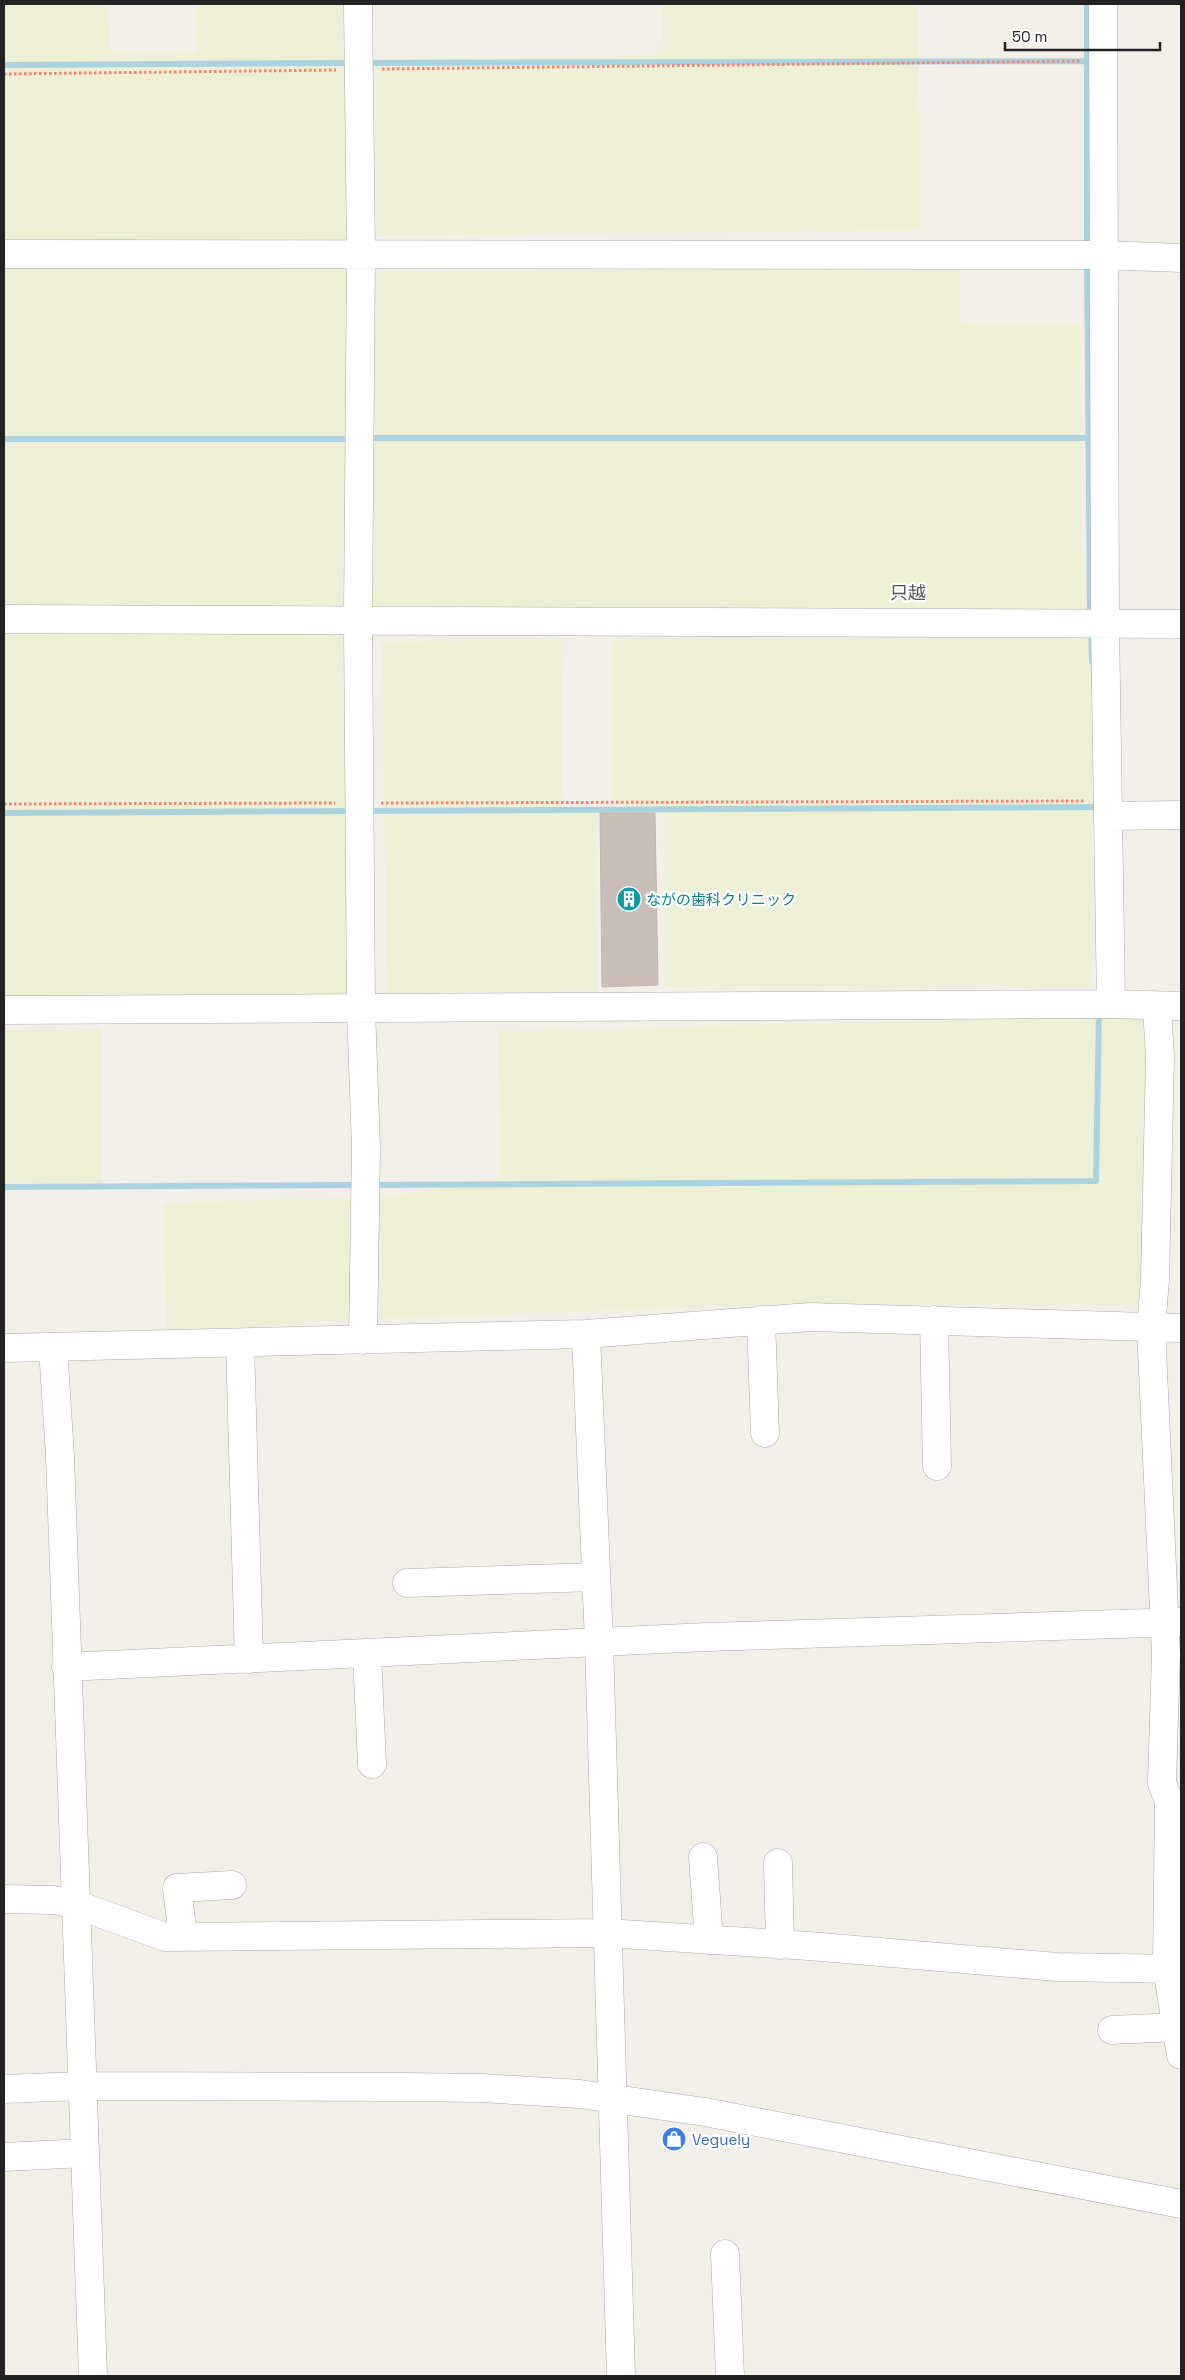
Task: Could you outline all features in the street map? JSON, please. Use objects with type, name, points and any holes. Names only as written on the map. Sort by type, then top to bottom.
[{"type":"street","points":[[358,4],[361,253],[358,620],[361,1009],[366,1147],[363,1340]]},
{"type":"street","points":[[1103,4],[1105,624],[1111,1004]]},
{"type":"street","points":[[4,254],[1104,255],[1181,258]]},
{"type":"street","points":[[4,620],[1181,624]]},
{"type":"street","points":[[1109,808],[1181,815]]},
{"type":"street","points":[[4,1010],[1111,1004],[1169,1006],[1160,1057],[1155,1280],[1151,1327],[1173,1623],[1166,1654],[1162,1783],[1169,1801],[1174,1969],[1177,2027],[1181,2055]]},
{"type":"street","points":[[4,1348],[586,1334],[810,1317],[1181,1328]]},
{"type":"street","points":[[761,1320],[765,1433]]},
{"type":"street","points":[[934,1320],[937,1466]]},
{"type":"street","points":[[586,1334],[596,1577],[621,2376]]},
{"type":"street","points":[[240,1343],[249,1659]]},
{"type":"street","points":[[53,1348],[60,1456],[66,1667],[93,2376]]},
{"type":"street","points":[[407,1583],[596,1577]]},
{"type":"street","points":[[66,1667],[598,1642],[1173,1623]]},
{"type":"street","points":[[367,1653],[372,1764]]},
{"type":"street","points":[[704,1857],[709,1940]]},
{"type":"street","points":[[778,1863],[780,1945]]},
{"type":"street","points":[[183,1937],[177,1888],[232,1885]]},
{"type":"street","points":[[4,1899],[53,1900],[75,1904],[165,1937],[606,1933],[1057,1967],[1174,1969]]},
{"type":"street","points":[[1112,2030],[1177,2027]]},
{"type":"street","points":[[4,2089],[82,2086],[481,2088],[580,2094],[714,2114],[1181,2204]]},
{"type":"street","points":[[4,2157],[84,2153]]},
{"type":"street","points":[[726,2254],[730,2376]]},
{"type":"path","points":[[381,69],[1104,60]]},
{"type":"path","points":[[4,74],[342,70]]},
{"type":"path","points":[[4,804],[342,803]]},
{"type":"path","points":[[372,803],[1109,808]]},
{"type":"green space","points":[[4,4],[109,4],[110,52],[197,52],[196,4],[346,4],[350,241],[4,244]]},
{"type":"green space","points":[[662,4],[918,4],[920,230],[377,236],[375,59],[663,56]]},
{"type":"green space","points":[[4,263],[347,263],[347,606],[4,606]]},
{"type":"green space","points":[[959,266],[960,323],[1081,324],[1082,609],[371,606],[369,272]]},
{"type":"green space","points":[[347,630],[348,994],[4,995],[4,631]]},
{"type":"green space","points":[[1092,637],[1092,987],[664,987],[664,805],[613,805],[613,638]]},
{"type":"green space","points":[[561,639],[563,810],[596,809],[598,991],[387,993],[382,642]]},
{"type":"green space","points":[[1146,1015],[1143,1305],[783,1304],[379,1319],[376,1199],[500,1178],[498,1031]]},
{"type":"green space","points":[[102,1028],[102,1183],[4,1183],[4,1029]]},
{"type":"green space","points":[[351,1198],[355,1319],[167,1333],[163,1203]]},
{"type":"building","name":"ながの歯科クリニック","points":[[600,813],[655,813],[658,985],[602,987]]},
{"type":"waterway","points":[[1087,4],[1087,247]]},
{"type":"waterway","points":[[366,63],[1087,61]]},
{"type":"waterway","points":[[4,65],[353,63]]},
{"type":"waterway","points":[[1087,260],[1090,617]]},
{"type":"waterway","points":[[365,438],[1090,438]]},
{"type":"waterway","points":[[4,439],[352,439]]},
{"type":"waterway","points":[[1091,630],[1092,662]]},
{"type":"waterway","points":[[367,811],[1098,807]]},
{"type":"waterway","points":[[4,813],[354,811]]},
{"type":"waterway","points":[[373,1185],[1096,1181],[1099,1010]]},
{"type":"waterway","points":[[4,1187],[360,1185]]},
{"type":"place","name":"ながの歯科クリニック","points":[[629,899]]},
{"type":"place","name":"Veguely","points":[[674,2139]]},
{"type":"district","name":"只越","points":[[908,592]]}]
